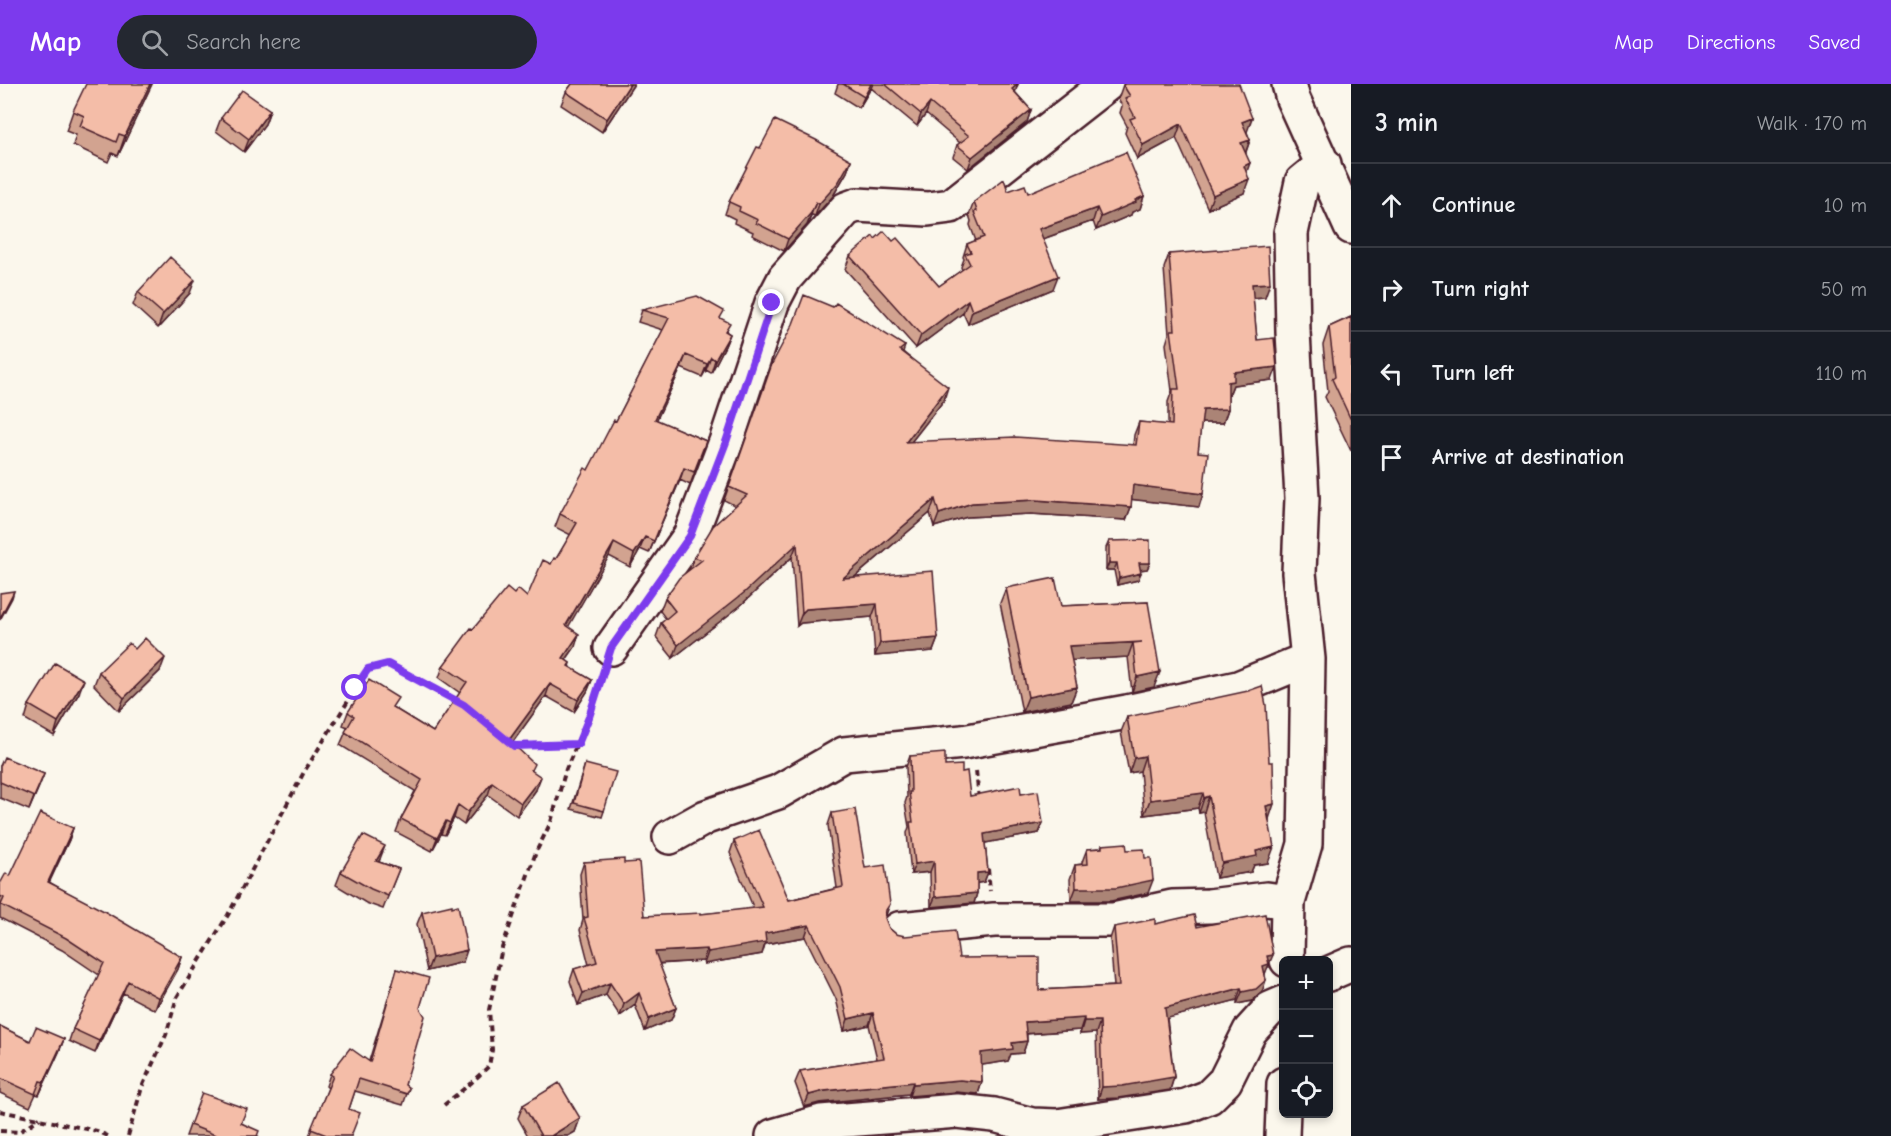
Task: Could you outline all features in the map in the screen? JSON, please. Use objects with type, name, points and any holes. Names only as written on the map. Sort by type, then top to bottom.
[{"type":"street","points":[[611,648],[690,536],[726,442],[772,303],[785,278],[846,209],[857,205],[928,209],[951,206],[1107,84]]},
{"type":"street","points":[[1289,84],[1293,99],[1351,227]]},
{"type":"street","points":[[1287,956],[1288,902],[1305,844],[1308,659],[1299,573],[1302,498],[1293,332],[1291,233],[1302,182],[1324,164]]},
{"type":"street","points":[[670,837],[706,817],[778,792],[844,754],[972,740],[1127,712],[1238,688],[1308,659]]},
{"type":"street","points":[[899,929],[994,920],[1113,920],[1172,907],[1209,906],[1267,899],[1288,902]]},
{"type":"street","points":[[1333,972],[1351,964]]},
{"type":"street","points":[[773,1136],[821,1122],[957,1112],[994,1115],[1032,1125],[1057,1126],[1186,1106],[1209,1097],[1225,1081],[1250,1031],[1270,1009],[1279,1005]]},
{"type":"street","points":[[1282,1136],[1283,1118]]},
{"type":"path","points":[[444,1105],[489,1066],[492,1050],[489,1010],[502,948],[536,852],[551,822],[566,769],[589,717],[611,648]]},
{"type":"path","points":[[128,1136],[142,1088],[166,1035],[177,997],[228,915],[304,772],[368,669],[388,664],[464,705]]},
{"type":"path","points":[[506,740],[514,746],[578,744]]},
{"type":"path","points":[[972,740],[980,805]]},
{"type":"path","points":[[986,860],[994,920]]},
{"type":"path","points":[[0,1111],[97,1131],[108,1136]]},
{"type":"path","points":[[0,1131],[19,1132],[40,1118]]},
{"type":"building","points":[[86,84],[150,84],[125,136],[119,134],[116,142],[80,126],[84,116],[73,111]]},
{"type":"building","points":[[572,84],[630,84],[607,119],[566,92]]},
{"type":"building","points":[[843,84],[871,84],[864,97]]},
{"type":"building","points":[[885,84],[1018,84],[1012,89],[1031,110],[972,157],[957,145],[969,136],[930,103],[921,114]]},
{"type":"building","points":[[1124,84],[1239,84],[1252,118],[1242,122],[1250,140],[1241,143],[1250,163],[1244,166],[1249,179],[1213,195],[1181,124],[1143,145],[1130,119],[1135,117],[1125,98],[1130,96]]},
{"type":"building","points":[[242,90],[270,110],[249,139],[221,118]]},
{"type":"building","points":[[775,120],[851,160],[838,183],[819,204],[816,202],[811,213],[788,239],[756,223],[758,220],[739,211],[740,207],[729,202],[757,147],[760,148]]},
{"type":"building","points":[[1126,152],[1144,196],[1135,200],[1136,202],[1101,217],[1097,208],[1039,229],[1058,276],[972,311],[968,300],[921,335],[850,256],[873,236],[875,239],[884,231],[893,241],[897,238],[939,286],[970,264],[965,254],[971,252],[967,244],[984,237],[974,212],[977,211],[974,202],[1004,179],[1008,191],[1025,185],[1028,193]]},
{"type":"building","points":[[1268,246],[1270,283],[1252,284],[1257,340],[1274,338],[1277,367],[1234,372],[1234,381],[1228,382],[1228,409],[1203,410],[1198,452],[1208,453],[1203,494],[1133,485],[1131,507],[1036,500],[972,503],[939,514],[935,499],[843,578],[933,571],[938,638],[880,643],[877,604],[806,609],[802,613],[797,544],[745,592],[678,645],[661,623],[675,611],[665,598],[679,578],[702,560],[694,557],[713,526],[747,495],[729,487],[772,364],[793,324],[804,295],[833,307],[836,303],[905,346],[900,350],[948,387],[906,442],[1015,437],[1136,445],[1139,422],[1172,425],[1173,389],[1179,389],[1171,330],[1175,330],[1169,254]]},
{"type":"building","points":[[170,257],[195,280],[163,314],[138,292]]},
{"type":"building","points":[[697,296],[724,311],[720,318],[730,323],[725,331],[730,334],[715,360],[711,357],[707,364],[686,355],[655,419],[706,441],[694,472],[684,468],[654,541],[645,537],[634,554],[614,543],[566,625],[579,634],[563,658],[570,663],[568,666],[592,680],[578,700],[550,684],[509,740],[534,764],[531,770],[541,777],[521,803],[492,782],[468,812],[458,805],[450,823],[446,821],[437,838],[401,819],[422,780],[345,732],[354,716],[348,712],[369,680],[398,698],[392,707],[433,732],[467,682],[443,666],[471,628],[473,629],[507,588],[514,594],[518,589],[527,597],[543,560],[551,564],[554,558],[556,559],[577,523],[560,514],[585,468],[588,470],[614,420],[616,421],[669,318],[642,310]]},
{"type":"building","points":[[1351,317],[1351,420],[1332,379],[1335,377],[1329,327]]},
{"type":"building","points":[[1150,540],[1150,563],[1139,563],[1141,573],[1119,578],[1117,563],[1109,563],[1109,541]]},
{"type":"building","points":[[1055,578],[1061,606],[1148,602],[1160,672],[1137,677],[1133,643],[1142,642],[1069,646],[1077,687],[1028,697],[1006,588]]},
{"type":"building","points":[[14,591],[0,618],[0,593]]},
{"type":"building","points":[[145,638],[165,658],[124,698],[99,672],[129,643],[135,649]]},
{"type":"building","points":[[55,663],[84,680],[58,722],[29,705]]},
{"type":"building","points":[[1262,686],[1266,705],[1269,762],[1273,762],[1274,804],[1266,806],[1274,847],[1256,851],[1257,856],[1222,863],[1209,796],[1204,798],[1203,793],[1150,800],[1145,756],[1134,758],[1127,717]]},
{"type":"building","points":[[945,753],[945,766],[962,765],[962,772],[967,771],[970,796],[1020,786],[1021,794],[1038,791],[1043,823],[984,834],[988,872],[977,873],[977,893],[935,897],[934,861],[915,864],[910,822],[913,822],[909,792],[911,792],[910,756]]},
{"type":"building","points":[[4,757],[44,774],[34,797],[0,782],[0,766]]},
{"type":"building","points":[[585,764],[616,772],[604,811],[574,803]]},
{"type":"building","points":[[855,809],[865,868],[885,865],[890,904],[885,918],[889,928],[896,934],[905,936],[955,931],[959,958],[1039,957],[1039,990],[1119,986],[1114,927],[1155,919],[1155,924],[1194,915],[1197,927],[1265,914],[1273,955],[1267,956],[1269,964],[1263,966],[1266,980],[1256,989],[1242,992],[1241,988],[1165,1008],[1174,1077],[1102,1087],[1100,1021],[1084,1021],[1084,1018],[1025,1022],[1027,1041],[1012,1043],[1013,1049],[981,1053],[982,1082],[960,1080],[913,1084],[913,1082],[824,1091],[809,1095],[800,1071],[884,1058],[873,1013],[848,1019],[840,987],[809,925],[765,933],[766,942],[708,952],[707,949],[655,952],[676,1008],[649,1019],[639,993],[624,1004],[610,983],[583,993],[574,969],[597,962],[584,918],[588,917],[584,862],[624,859],[624,863],[639,862],[644,916],[701,914],[763,907],[734,841],[759,830],[789,900],[843,887],[832,813]]},
{"type":"building","points":[[40,813],[73,828],[48,882],[104,911],[182,957],[159,998],[128,981],[99,1041],[73,1029],[104,963],[66,938],[1,905],[4,898],[0,896],[0,884],[6,873],[10,876]]},
{"type":"building","points":[[363,835],[385,846],[376,861],[399,869],[388,896],[341,872]]},
{"type":"building","points":[[1126,843],[1127,850],[1144,849],[1145,858],[1151,858],[1153,880],[1116,888],[1076,888],[1075,865],[1088,864],[1087,849]]},
{"type":"building","points":[[452,905],[452,907],[458,905],[467,950],[432,958],[422,912]]},
{"type":"building","points":[[397,969],[429,978],[420,1008],[425,1016],[405,1085],[409,1088],[407,1094],[359,1079],[349,1109],[360,1113],[351,1136],[329,1136],[311,1129],[333,1076],[330,1074],[350,1048],[370,1062]]},
{"type":"building","points":[[0,1026],[30,1041],[36,1027],[64,1039],[44,1082],[40,1081],[35,1094],[0,1078]]},
{"type":"building","points":[[559,1083],[580,1118],[551,1136],[541,1136],[523,1105]]},
{"type":"building","points":[[202,1093],[247,1109],[241,1123],[259,1131],[257,1136],[218,1136],[190,1125]]},
{"type":"route","points":[[355,688],[368,669],[388,664],[464,705],[514,746],[578,744],[611,648],[690,536],[726,442],[772,303]]}]
